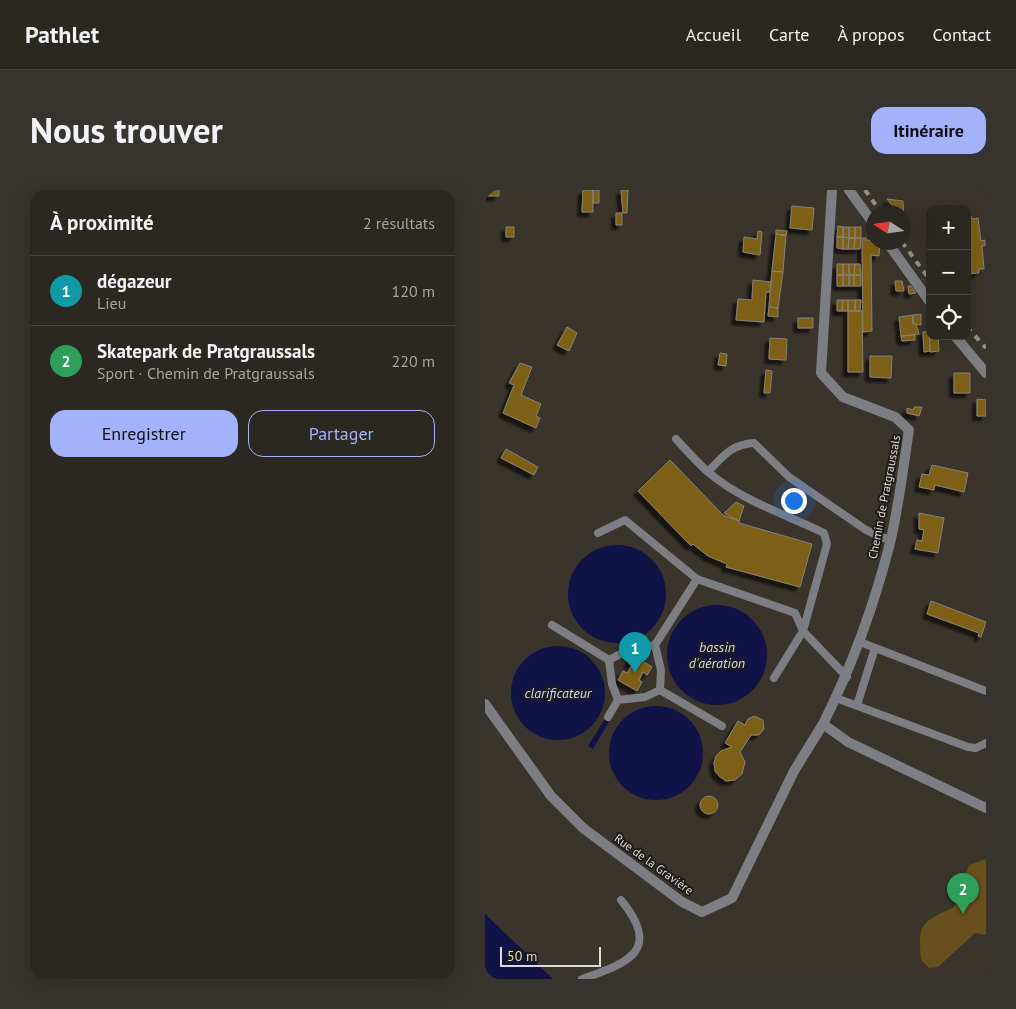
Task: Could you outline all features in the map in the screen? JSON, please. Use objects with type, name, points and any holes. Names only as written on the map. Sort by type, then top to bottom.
[{"type":"street","name":"Chemin de Pratgraussals","points":[[823,724],[847,678],[891,541],[909,430],[895,416],[843,398],[821,373],[832,190]]},
{"type":"street","points":[[849,190],[866,214]]},
{"type":"street","points":[[893,250],[926,296]]},
{"type":"street","points":[[958,340],[986,373]]},
{"type":"street","name":"Rue de la Gravière","points":[[485,704],[551,796],[583,828],[682,902],[702,912],[732,898],[794,771],[823,724]]},
{"type":"street","points":[[823,724],[848,742],[986,808]]},
{"type":"lane","points":[[676,439],[708,472],[758,504],[824,533],[827,544],[803,631],[774,678]]},
{"type":"lane","points":[[708,472],[727,450],[740,444],[754,443],[789,477],[866,530],[891,541]]},
{"type":"lane","points":[[598,533],[625,520],[697,579],[795,614],[803,631],[847,678]]},
{"type":"lane","points":[[659,690],[661,670],[655,645],[697,579]]},
{"type":"lane","points":[[552,625],[609,660]]},
{"type":"lane","points":[[860,642],[986,690]]},
{"type":"lane","points":[[609,660],[630,649],[655,645]]},
{"type":"lane","points":[[857,706],[875,648]]},
{"type":"lane","points":[[609,660],[612,684],[618,700]]},
{"type":"lane","points":[[618,700],[645,697],[659,690]]},
{"type":"lane","points":[[659,690],[722,726]]},
{"type":"lane","points":[[836,698],[969,747],[976,748],[986,743]]},
{"type":"lane","points":[[608,717],[618,700]]},
{"type":"lane","points":[[582,979],[611,969],[629,960],[638,948],[641,933],[635,917],[621,900]]},
{"type":"shaded area","points":[[986,859],[986,935],[975,933],[938,967],[929,968],[921,960],[920,938],[924,925],[954,907],[969,865]]},
{"type":"water","name":"bassin d'aération","points":[[617,545],[636,549],[651,560],[662,575],[666,594],[662,613],[651,628],[636,639],[617,643],[598,639],[583,628],[572,613],[568,594],[572,575],[583,560],[598,549]]},
{"type":"water","name":"bassin d'aération","points":[[707,605],[727,605],[736,608],[753,619],[764,636],[767,645],[767,665],[764,674],[753,691],[736,702],[727,705],[707,705],[689,697],[675,683],[667,665],[667,645],[675,627],[689,613]]},
{"type":"water","name":"clarificateur","points":[[558,646],[576,650],[591,660],[601,675],[605,693],[601,711],[591,726],[576,736],[558,740],[540,736],[525,726],[515,711],[511,693],[515,675],[525,660],[540,650]]},
{"type":"water","name":"clarificateur","points":[[656,706],[674,710],[689,720],[699,735],[703,753],[699,771],[689,786],[674,796],[656,800],[638,796],[623,786],[613,771],[609,753],[613,735],[623,720],[638,710]]},
{"type":"water","points":[[605,719],[609,722],[593,749],[588,746]]},
{"type":"water","points":[[485,914],[553,979],[485,979]]},
{"type":"building","points":[[485,190],[499,190],[499,196],[485,196]]},
{"type":"building","points":[[583,190],[593,190],[593,212],[582,212]]},
{"type":"building","points":[[593,190],[599,190],[599,203],[593,203]]},
{"type":"building","points":[[621,190],[628,190],[627,213],[623,213]]},
{"type":"building","points":[[887,199],[903,201],[903,205],[892,205]]},
{"type":"building","points":[[792,206],[814,208],[812,230],[790,228]]},
{"type":"building","points":[[616,213],[622,213],[622,225],[616,225]]},
{"type":"building","points":[[971,216],[972,219],[978,218],[981,241],[985,240],[985,246],[982,246],[984,269],[979,269],[979,273],[971,274]]},
{"type":"building","points":[[838,226],[843,227],[843,237],[837,237]]},
{"type":"building","points":[[506,227],[514,227],[514,237],[506,237]]},
{"type":"building","points":[[843,227],[849,227],[849,238],[843,237]]},
{"type":"building","points":[[849,227],[855,227],[855,238],[849,238]]},
{"type":"building","points":[[855,227],[861,227],[861,238],[855,238]]},
{"type":"building","points":[[776,230],[787,231],[786,236],[776,234]]},
{"type":"building","points":[[758,231],[762,232],[760,255],[743,252],[744,237],[757,239]]},
{"type":"building","points":[[776,234],[786,235],[783,272],[772,271]]},
{"type":"building","points":[[837,237],[843,237],[843,249],[837,248]]},
{"type":"building","points":[[843,237],[849,238],[848,249],[843,249]]},
{"type":"building","points":[[849,238],[855,238],[854,249],[848,249]]},
{"type":"building","points":[[855,238],[861,238],[860,249],[854,249]]},
{"type":"building","points":[[862,238],[866,238],[866,250],[879,250],[879,256],[871,255],[872,331],[863,332]]},
{"type":"building","points":[[837,264],[843,264],[843,275],[837,275]]},
{"type":"building","points":[[843,264],[849,264],[849,275],[843,275]]},
{"type":"building","points":[[849,264],[855,264],[854,275],[849,275]]},
{"type":"building","points":[[855,264],[860,264],[861,275],[854,275]]},
{"type":"building","points":[[772,271],[783,272],[778,308],[769,307]]},
{"type":"building","points":[[837,275],[843,275],[843,286],[837,286]]},
{"type":"building","points":[[843,275],[849,275],[849,286],[843,286]]},
{"type":"building","points":[[849,275],[854,275],[854,286],[849,286]]},
{"type":"building","points":[[854,275],[861,275],[861,286],[854,286]]},
{"type":"building","points":[[753,280],[771,282],[770,292],[766,292],[764,322],[736,320],[738,299],[752,300]]},
{"type":"building","points":[[895,281],[902,281],[904,291],[896,291]]},
{"type":"building","points":[[908,286],[911,286],[916,293],[909,294]]},
{"type":"building","points":[[837,300],[843,300],[842,311],[837,311]]},
{"type":"building","points":[[843,300],[848,300],[848,311],[842,311]]},
{"type":"building","points":[[848,300],[855,300],[855,311],[848,311]]},
{"type":"building","points":[[855,300],[861,300],[860,311],[855,311]]},
{"type":"building","points":[[769,307],[778,308],[778,317],[768,316]]},
{"type":"building","points":[[848,311],[862,311],[863,372],[848,372]]},
{"type":"building","points":[[921,314],[921,325],[913,324],[913,315]]},
{"type":"building","points":[[913,315],[913,324],[916,324],[919,334],[901,336],[899,317]]},
{"type":"building","points":[[798,318],[813,318],[813,328],[798,328]]},
{"type":"building","points":[[567,327],[577,333],[569,351],[557,345]]},
{"type":"building","points":[[923,332],[926,332],[926,340],[929,340],[930,351],[924,352]]},
{"type":"building","points":[[915,335],[915,340],[902,341],[901,336]]},
{"type":"building","points":[[770,338],[787,339],[786,360],[769,359]]},
{"type":"building","points":[[929,340],[938,340],[939,351],[930,352]]},
{"type":"building","points":[[720,353],[727,354],[726,366],[718,365]]},
{"type":"building","points":[[870,356],[892,356],[891,378],[870,377]]},
{"type":"building","points":[[520,363],[532,367],[521,395],[541,404],[536,416],[540,418],[536,428],[503,413],[514,385],[509,383]]},
{"type":"building","points":[[766,370],[772,371],[770,393],[764,393]]},
{"type":"building","points":[[954,373],[970,373],[970,393],[954,393]]},
{"type":"building","points":[[977,399],[986,400],[986,416],[977,416]]},
{"type":"building","points":[[914,407],[922,407],[919,416],[907,413],[907,408],[913,410]]},
{"type":"building","points":[[506,449],[538,467],[534,475],[501,458]]},
{"type":"building","points":[[670,460],[723,515],[739,521],[739,523],[812,544],[800,587],[726,567],[727,564],[708,556],[693,544],[691,546],[638,491]]},
{"type":"building","points":[[932,465],[968,473],[964,492],[935,485],[934,490],[919,487],[922,474],[929,475]]},
{"type":"building","points":[[736,502],[744,506],[739,521],[724,513]]},
{"type":"building","points":[[919,513],[944,518],[938,553],[915,549],[917,540],[922,541],[924,530],[919,529]]},
{"type":"building","points":[[931,601],[986,622],[981,637],[978,636],[979,633],[927,614]]},
{"type":"building","points":[[633,655],[652,667],[647,675],[643,672],[639,680],[642,682],[637,691],[618,680],[623,671],[627,673],[632,665],[628,663]]},
{"type":"building","points":[[754,716],[763,720],[764,729],[759,735],[751,735],[740,752],[745,762],[742,774],[735,780],[726,781],[715,771],[714,762],[716,756],[721,751],[732,747],[725,743],[738,721],[745,725],[748,719]]},
{"type":"building","points":[[705,796],[713,796],[718,801],[716,812],[705,814],[700,809],[700,801]]},
{"type":"railway","points":[[865,190],[876,205]]},
{"type":"railway","points":[[908,250],[926,275]]},
{"type":"railway","points":[[971,331],[986,348]]},
{"type":"place","name":"dégazeur","points":[[635,673]]},
{"type":"place","name":"Skatepark de Pratgraussals","points":[[963,914]]}]
